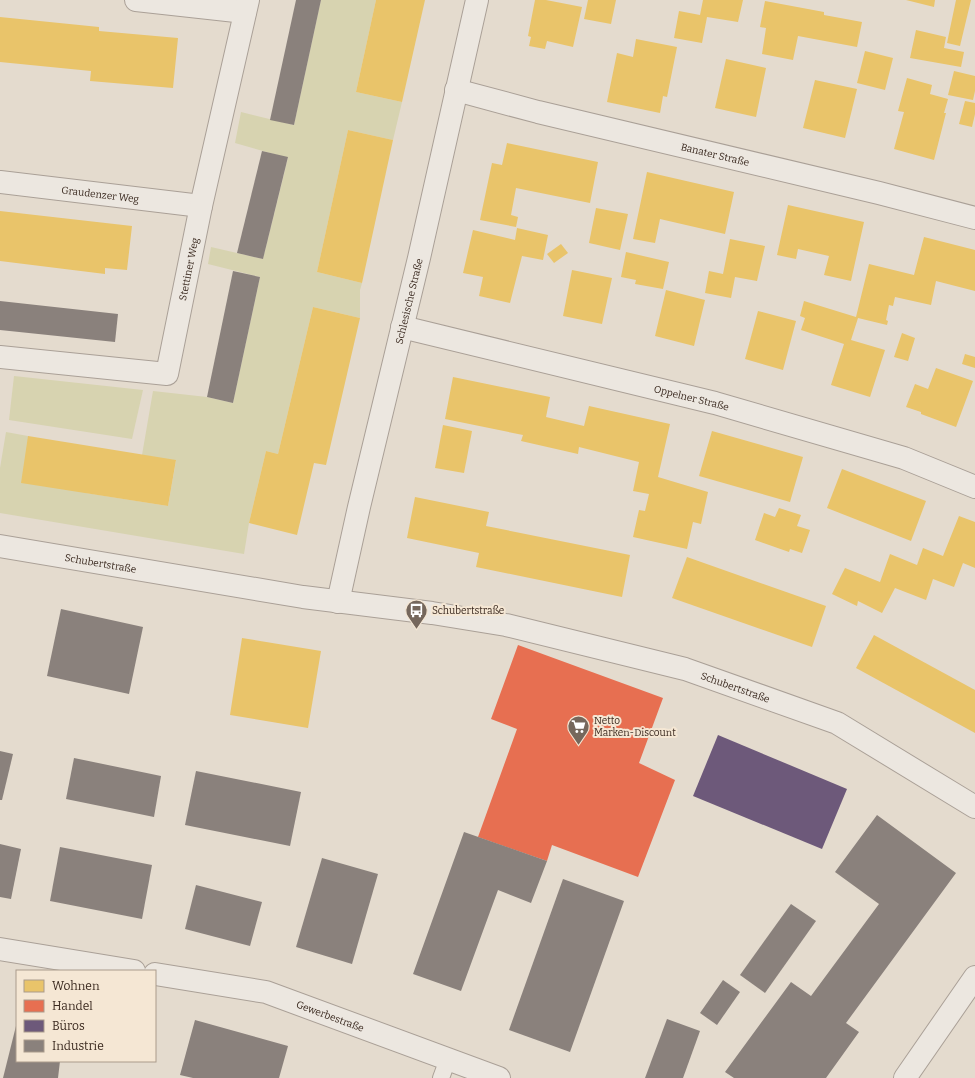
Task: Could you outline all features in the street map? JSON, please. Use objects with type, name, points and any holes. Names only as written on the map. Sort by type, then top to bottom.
[{"type":"street","points":[[136,0],[247,6]]},
{"type":"street","name":"Schlesische Straße","points":[[338,602],[359,507],[419,258],[476,0]]},
{"type":"street","name":"Stettiner Weg","points":[[0,357],[167,374],[201,206],[247,6]]},
{"type":"street","name":"Banater Straße","points":[[456,90],[538,112],[879,193],[975,218]]},
{"type":"street","name":"Graudenzer Weg","points":[[0,182],[201,206]]},
{"type":"street","name":"Oppelner Straße","points":[[402,327],[715,403],[904,458],[975,487]]},
{"type":"street","name":"Schubertstraße","points":[[0,546],[338,602],[432,613],[506,625],[685,669],[837,723],[975,807]]},
{"type":"street","points":[[0,949],[128,970]]},
{"type":"street","name":"Gewerbestraße","points":[[156,974],[266,992],[444,1068],[499,1078]]},
{"type":"street","points":[[905,1078],[975,977]]},
{"type":"shaded area","points":[[321,0],[376,0],[356,92],[402,102],[393,140],[348,130],[317,272],[362,283],[360,290],[360,318],[313,307],[278,454],[266,451],[249,523],[244,554],[0,513],[0,468],[6,432],[28,436],[86,493],[168,506],[176,461],[142,455],[153,391],[207,397],[233,403],[260,277],[208,264],[211,247],[263,259],[288,158],[235,143],[241,112],[294,125]]},
{"type":"shaded area","points":[[14,376],[143,390],[132,439],[9,420]]},
{"type":"building: Wohnen","points":[[376,0],[425,0],[402,102],[356,92]]},
{"type":"building: Wohnen","points":[[535,0],[546,0],[582,7],[573,47],[547,41],[545,49],[529,46],[531,37],[528,36]]},
{"type":"building: Wohnen","points":[[588,0],[616,0],[611,24],[584,19]]},
{"type":"building: Wohnen","points":[[703,0],[743,0],[738,22],[707,17],[702,43],[674,38],[679,11],[700,15]]},
{"type":"building: Wohnen","points":[[906,0],[935,0],[934,7]]},
{"type":"building: Wohnen","points":[[956,0],[971,0],[960,46],[947,43]]},
{"type":"building: Wohnen","points":[[765,1],[824,12],[824,15],[862,22],[857,47],[798,36],[793,60],[762,54],[766,28],[760,27]]},
{"type":"building: Wohnen","points":[[0,17],[99,27],[99,31],[178,38],[173,88],[90,81],[91,71],[0,62]]},
{"type":"building: Wohnen","points":[[916,30],[946,37],[944,48],[964,52],[961,67],[910,58]]},
{"type":"building: Wohnen","points":[[636,39],[677,47],[667,97],[663,96],[660,113],[607,102],[617,53],[633,57]]},
{"type":"building: Wohnen","points":[[865,51],[893,58],[885,90],[857,83]]},
{"type":"building: Wohnen","points":[[726,59],[766,68],[756,117],[715,108]]},
{"type":"building: Wohnen","points":[[954,71],[975,76],[975,91],[973,100],[948,95]]},
{"type":"building: Wohnen","points":[[907,78],[932,85],[930,94],[948,99],[934,160],[894,149],[904,112],[898,111]]},
{"type":"building: Wohnen","points":[[815,80],[857,89],[845,138],[803,128]]},
{"type":"building: Wohnen","points":[[965,101],[975,103],[975,114],[972,127],[959,124]]},
{"type":"building: Wohnen","points":[[348,130],[393,140],[362,283],[317,272]]},
{"type":"building: Wohnen","points":[[507,143],[598,162],[590,203],[516,188],[511,215],[518,217],[516,227],[480,220],[492,163],[502,165]]},
{"type":"building: Wohnen","points":[[647,172],[734,192],[725,234],[660,219],[655,243],[633,239]]},
{"type":"building: Wohnen","points":[[788,205],[864,222],[851,281],[824,275],[829,256],[798,249],[796,259],[777,255]]},
{"type":"building: Wohnen","points":[[596,208],[628,214],[620,250],[589,243]]},
{"type":"building: Wohnen","points":[[0,211],[132,226],[127,270],[105,268],[105,274],[0,261]]},
{"type":"building: Wohnen","points":[[517,228],[548,235],[543,260],[522,256],[510,303],[479,296],[483,277],[463,273],[473,230],[515,240]]},
{"type":"building: Wohnen","points":[[924,237],[975,250],[975,291],[936,281],[931,305],[895,297],[893,306],[889,305],[886,320],[888,321],[887,325],[858,318],[851,340],[885,350],[870,397],[831,385],[844,344],[801,330],[805,318],[800,316],[804,301],[856,317],[869,264],[914,275]]},
{"type":"building: Wohnen","points":[[730,239],[765,246],[757,281],[735,277],[731,298],[705,293],[709,271],[723,274]]},
{"type":"building: Wohnen","points":[[561,244],[568,253],[554,263],[547,254]]},
{"type":"building: Wohnen","points":[[626,252],[669,262],[663,289],[635,284],[636,280],[621,277]]},
{"type":"building: Wohnen","points":[[572,270],[612,278],[602,324],[563,316]]},
{"type":"building: Wohnen","points":[[666,290],[705,300],[694,346],[655,336]]},
{"type":"building: Wohnen","points":[[313,307],[360,318],[326,465],[314,463],[297,535],[249,523],[266,451],[278,454]]},
{"type":"building: Wohnen","points":[[758,311],[796,321],[783,370],[745,359]]},
{"type":"building: Wohnen","points":[[902,333],[915,338],[908,361],[894,357]]},
{"type":"building: Wohnen","points":[[965,354],[975,357],[975,368],[962,364]]},
{"type":"building: Wohnen","points":[[936,368],[973,381],[956,427],[906,407],[915,384],[928,389]]},
{"type":"building: Wohnen","points":[[453,377],[550,397],[546,417],[584,426],[589,406],[670,424],[658,477],[708,492],[701,524],[693,522],[687,549],[633,537],[639,510],[645,511],[649,494],[633,491],[639,462],[579,447],[578,454],[521,441],[523,435],[445,419]]},
{"type":"building: Wohnen","points":[[443,425],[472,431],[464,473],[435,468]]},
{"type":"building: Wohnen","points":[[712,431],[803,457],[790,502],[699,476]]},
{"type":"building: Wohnen","points":[[28,436],[176,460],[168,506],[21,483]]},
{"type":"building: Wohnen","points":[[842,469],[926,501],[911,541],[827,508]]},
{"type":"building: Wohnen","points":[[415,497],[489,512],[486,526],[630,555],[622,597],[476,567],[479,553],[407,538]]},
{"type":"building: Wohnen","points":[[779,508],[801,515],[797,526],[810,530],[802,553],[790,549],[789,552],[755,540],[764,513],[775,517]]},
{"type":"building: Wohnen","points":[[959,516],[975,522],[975,568],[963,563],[954,587],[933,579],[926,600],[895,588],[882,613],[858,601],[857,606],[832,594],[845,568],[880,582],[890,554],[917,565],[923,548],[943,556]]},
{"type":"building: Wohnen","points":[[687,557],[826,606],[812,647],[672,598]]},
{"type":"building: Wohnen","points":[[874,635],[975,690],[975,733],[856,668]]},
{"type":"building: Wohnen","points":[[242,638],[321,651],[308,728],[230,715]]},
{"type":"building: Handel","name":"Netto Marken-Discount","points":[[518,645],[663,698],[639,763],[675,780],[638,877],[552,845],[547,861],[478,837],[517,729],[491,719]]},
{"type":"building: Büros","points":[[718,735],[847,789],[822,849],[693,796]]},
{"type":"building: Industrie","points":[[296,0],[321,0],[294,125],[270,120]]},
{"type":"building: Industrie","points":[[262,151],[288,157],[263,259],[237,253]]},
{"type":"building: Industrie","points":[[233,271],[260,277],[233,403],[207,397]]},
{"type":"building: Industrie","points":[[0,301],[118,314],[115,342],[0,330]]},
{"type":"building: Industrie","points":[[61,609],[143,627],[129,694],[47,676]]},
{"type":"building: Industrie","points":[[0,751],[13,754],[2,800],[0,800]]},
{"type":"building: Industrie","points":[[74,758],[161,776],[154,817],[66,799]]},
{"type":"building: Industrie","points":[[196,771],[301,792],[290,846],[185,825]]},
{"type":"building: Industrie","points":[[877,815],[956,873],[846,1023],[859,1032],[826,1078],[734,1078],[725,1072],[791,982],[811,996],[879,904],[835,872]]},
{"type":"building: Industrie","points":[[464,832],[547,861],[531,903],[498,890],[461,991],[413,974]]},
{"type":"building: Industrie","points":[[0,844],[21,849],[11,899],[0,897]]},
{"type":"building: Industrie","points":[[60,847],[152,865],[142,919],[50,901]]},
{"type":"building: Industrie","points":[[322,858],[378,874],[352,964],[296,947]]},
{"type":"building: Industrie","points":[[563,879],[624,901],[570,1052],[509,1030]]},
{"type":"building: Industrie","points":[[196,885],[262,902],[250,946],[185,929]]},
{"type":"building: Industrie","points":[[791,904],[816,921],[765,993],[740,975]]},
{"type":"building: Industrie","points":[[723,980],[740,992],[717,1025],[700,1013]]},
{"type":"building: Industrie","points":[[667,1019],[700,1031],[683,1078],[645,1078]]},
{"type":"building: Industrie","points":[[195,1020],[288,1046],[279,1078],[193,1078],[180,1075]]},
{"type":"building: Industrie","points":[[16,1026],[16,1062],[60,1062],[58,1078],[3,1078]]},
{"type":"place","name":"Schubertstraße","points":[[417,630]]},
{"type":"place","name":"Netto Marken-Discount","points":[[578,746]]}]
